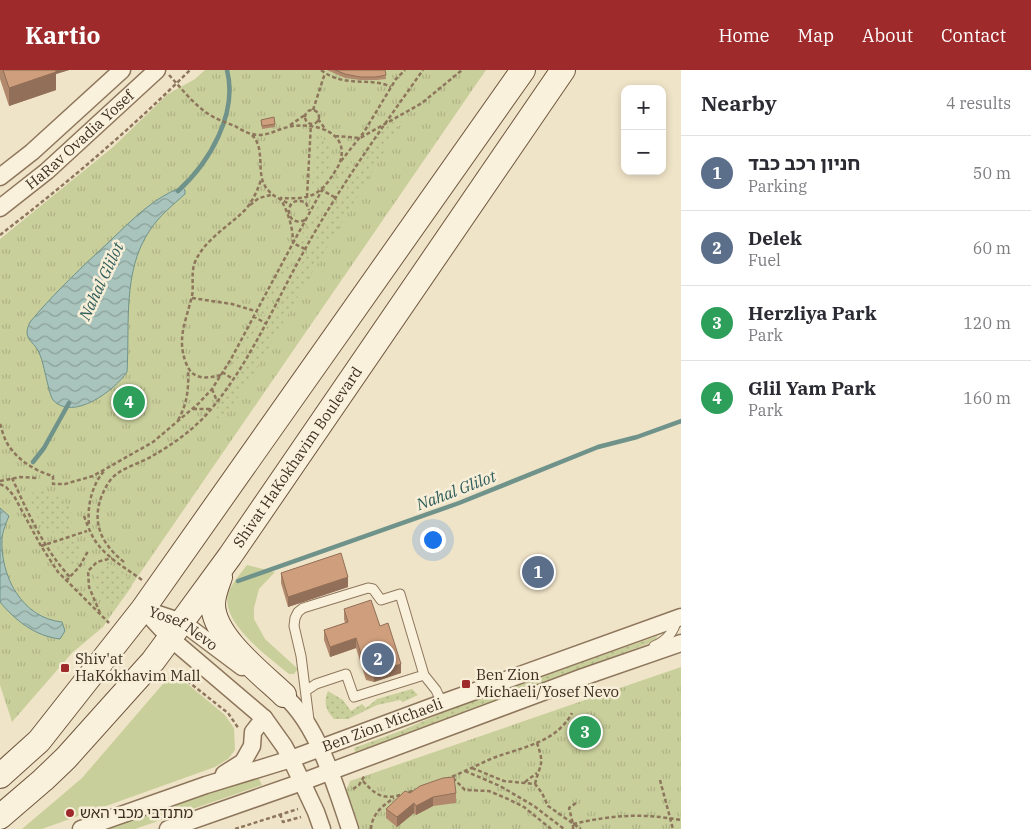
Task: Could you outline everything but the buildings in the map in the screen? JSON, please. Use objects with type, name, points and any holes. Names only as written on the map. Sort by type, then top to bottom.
[{"type":"main road","points":[[0,776],[39,741],[144,609],[523,70]]},
{"type":"main road","name":"Shivat HaKokhavim Boulevard","points":[[0,817],[66,758],[153,661],[230,556],[563,70]]},
{"type":"main road","points":[[230,556],[217,585],[213,603],[215,618],[233,646],[284,695]]},
{"type":"street","name":"HaRav Ovadia Yosef","points":[[0,177],[32,152],[122,70]]},
{"type":"street","name":"HaRav Ovadia Yosef","points":[[0,208],[47,171],[157,70]]},
{"type":"street","name":"Yosef Nevo","points":[[144,609],[176,630],[240,666],[292,702],[311,730],[320,748],[350,829]]},
{"type":"street","name":"Ben Zion Michaeli","points":[[168,829],[302,782],[583,677],[670,634],[679,618]]},
{"type":"street","name":"Yosef Nevo","points":[[176,630],[264,718],[291,759],[322,829]]},
{"type":"street","name":"Ben Zion Michaeli","points":[[81,829],[206,785],[291,759],[442,703],[670,634]]},
{"type":"street","points":[[206,785],[243,762],[252,746],[253,732],[264,718]]},
{"type":"lane","points":[[311,730],[306,704],[307,690],[302,656],[294,626],[295,618],[303,608],[368,588],[373,589],[380,600],[400,594],[424,676],[436,690],[442,703]]},
{"type":"lane","points":[[670,634],[681,637]]},
{"type":"lane","points":[[307,690],[316,684],[346,674],[354,697],[424,676]]},
{"type":"path","points":[[0,235],[82,170],[190,70]]},
{"type":"path","points":[[321,70],[338,79],[350,82],[384,83],[391,87]]},
{"type":"path","points":[[0,424],[7,443],[26,464],[40,472],[53,476],[54,484],[65,484],[80,481],[105,470],[153,442],[176,424],[192,410],[222,374],[322,190],[360,138],[396,79],[405,70]]},
{"type":"path","points":[[124,562],[100,536],[97,524],[98,510],[108,483],[120,472],[169,445],[212,409],[233,379],[305,249],[336,198],[385,123],[423,70]]},
{"type":"path","points":[[335,136],[360,138],[422,103],[462,70]]},
{"type":"path","points":[[251,134],[270,134],[285,128],[313,110],[325,73]]},
{"type":"path","points":[[177,83],[194,102],[211,116],[251,134],[258,145],[262,180],[266,188],[291,205]]},
{"type":"path","points":[[313,110],[318,113],[318,119],[327,130],[338,140],[341,148],[340,163]]},
{"type":"path","points":[[305,115],[306,120],[310,124],[327,130]]},
{"type":"path","points":[[285,128],[310,124],[318,119]]},
{"type":"path","points":[[307,197],[310,124]]},
{"type":"path","points":[[246,209],[257,193],[262,180]]},
{"type":"path","points":[[322,190],[336,198]]},
{"type":"path","points":[[280,198],[307,197],[322,190]]},
{"type":"path","points":[[176,424],[188,393],[188,369],[182,350],[181,338],[192,298],[192,272],[195,263],[203,249],[246,209],[266,194],[273,194]]},
{"type":"path","points":[[280,198],[292,226],[293,243]]},
{"type":"path","points":[[306,219],[297,221],[291,218],[288,211],[291,205],[296,201],[303,202],[308,206],[310,212]]},
{"type":"path","points":[[293,243],[305,249]]},
{"type":"path","points":[[192,298],[232,304],[255,311]]},
{"type":"path","points":[[253,316],[265,322]]},
{"type":"path","points":[[188,369],[200,378],[206,379],[222,374],[233,379]]},
{"type":"path","points":[[212,388],[217,401]]},
{"type":"path","points":[[192,410],[212,409]]},
{"type":"path","points":[[93,538],[88,523],[89,503],[99,478],[105,470]]},
{"type":"path","points":[[0,482],[12,478],[36,478]]},
{"type":"path","points":[[12,478],[46,544],[70,577]]},
{"type":"path","points":[[0,482],[14,496],[41,546],[66,581],[112,625]]},
{"type":"path","points":[[84,516],[93,538],[112,558],[144,581]]},
{"type":"path","points":[[41,546],[87,531]]},
{"type":"path","points":[[66,581],[80,566],[88,551]]},
{"type":"path","points":[[101,615],[90,592],[88,571],[97,562],[112,558]]},
{"type":"path","points":[[172,669],[228,713],[243,736]]},
{"type":"path","points":[[443,780],[465,772],[493,758],[537,743],[560,730],[572,713]]},
{"type":"path","points":[[524,782],[532,778],[542,765],[542,758],[537,743]]},
{"type":"path","points":[[472,768],[504,781],[535,784],[548,806],[581,829]]},
{"type":"path","points":[[465,772],[500,786],[534,806],[564,829]]},
{"type":"path","points":[[535,784],[538,772]]},
{"type":"path","points":[[359,776],[370,789],[382,797],[395,797]]},
{"type":"path","points":[[452,777],[465,790],[489,792],[524,807],[551,829]]},
{"type":"path","points":[[660,780],[674,829]]},
{"type":"path","points":[[371,829],[374,818],[380,808],[395,797],[416,790]]},
{"type":"path","points":[[573,829],[569,808],[576,803]]},
{"type":"path","points":[[235,829],[305,807]]},
{"type":"path","points":[[280,814],[283,822],[305,816]]},
{"type":"path","points":[[573,824],[614,816],[644,815],[681,820]]},
{"type":"green space","points":[[205,70],[486,70],[103,627],[72,653],[12,722],[0,685],[0,239],[113,147],[168,94],[195,79]]},
{"type":"green space","points":[[406,115],[251,378],[221,422],[213,413],[234,383],[327,219],[386,125]]},
{"type":"green space","points":[[315,134],[325,140],[330,146],[332,161],[324,176],[312,191]]},
{"type":"green space","points":[[347,160],[353,164],[335,193],[329,189]]},
{"type":"green space","points":[[324,196],[330,200],[304,244],[298,241]]},
{"type":"green space","points":[[293,249],[298,251],[264,316],[259,313]]},
{"type":"green space","points":[[254,322],[259,324],[234,372],[229,369]]},
{"type":"green space","points":[[36,490],[50,493],[68,506],[73,519],[71,527],[61,534],[55,533],[44,526],[35,513],[31,500],[31,494]]},
{"type":"green space","points":[[69,541],[80,546],[78,557],[73,564],[65,562],[57,548],[61,543]]},
{"type":"green space","points":[[104,564],[109,564],[121,571],[128,578],[132,586],[114,611],[99,595],[94,581],[95,574]]},
{"type":"green space","points":[[247,565],[275,572],[259,589],[254,608],[254,619],[265,639],[298,669],[294,674],[289,674],[258,648],[237,626],[230,614],[227,602],[229,591]]},
{"type":"green space","points":[[657,636],[655,641],[599,662],[569,677],[355,752],[354,748],[403,730],[460,705]]},
{"type":"green space","points":[[681,667],[681,829],[360,829],[346,791],[350,781]]},
{"type":"green space","points":[[168,678],[184,681],[225,715],[234,728],[235,750],[228,759],[215,767],[42,829],[22,829],[82,778]]},
{"type":"green space","points":[[412,689],[418,695],[403,702],[400,700],[377,705],[348,719],[334,719],[326,706],[328,691],[343,700],[351,711],[362,704],[366,708],[377,699]]},
{"type":"green space","points":[[257,775],[262,785],[135,829],[98,829]]},
{"type":"water","points":[[182,187],[185,190],[185,194],[166,211],[150,230],[141,246],[135,263],[129,299],[127,372],[104,395],[93,401],[82,406],[61,406],[51,397],[40,355],[28,337],[27,333],[30,322],[69,280],[135,217],[162,197]]},
{"type":"water","points":[[0,508],[9,516],[2,538],[2,552],[10,580],[16,593],[35,613],[48,619],[62,622],[65,631],[60,639],[34,631],[19,621],[0,602]]},
{"type":"waterway","name":"Nahal Glilot","points":[[178,191],[201,166],[219,136],[225,120],[228,103],[229,86],[227,70]]},
{"type":"waterway","name":"Nahal Glilot","points":[[33,462],[44,448],[69,403]]},
{"type":"waterway","name":"Nahal Glilot","points":[[238,581],[459,503],[598,447],[637,437],[681,421]]},
{"type":"place","name":"Glil Yam Park","points":[[129,402]]},
{"type":"place","name":"חניון רכב כבד","points":[[538,572]]},
{"type":"place","name":"Delek","points":[[378,659]]},
{"type":"place","name":"Shiv'at HaKokhavim Mall","points":[[65,668]]},
{"type":"place","name":"Ben Zion Michaeli/Yosef Nevo","points":[[466,684]]},
{"type":"place","name":"Herzliya Park","points":[[585,732]]},
{"type":"place","name":"מתנדבי מכבי האש","points":[[70,813]]}]
